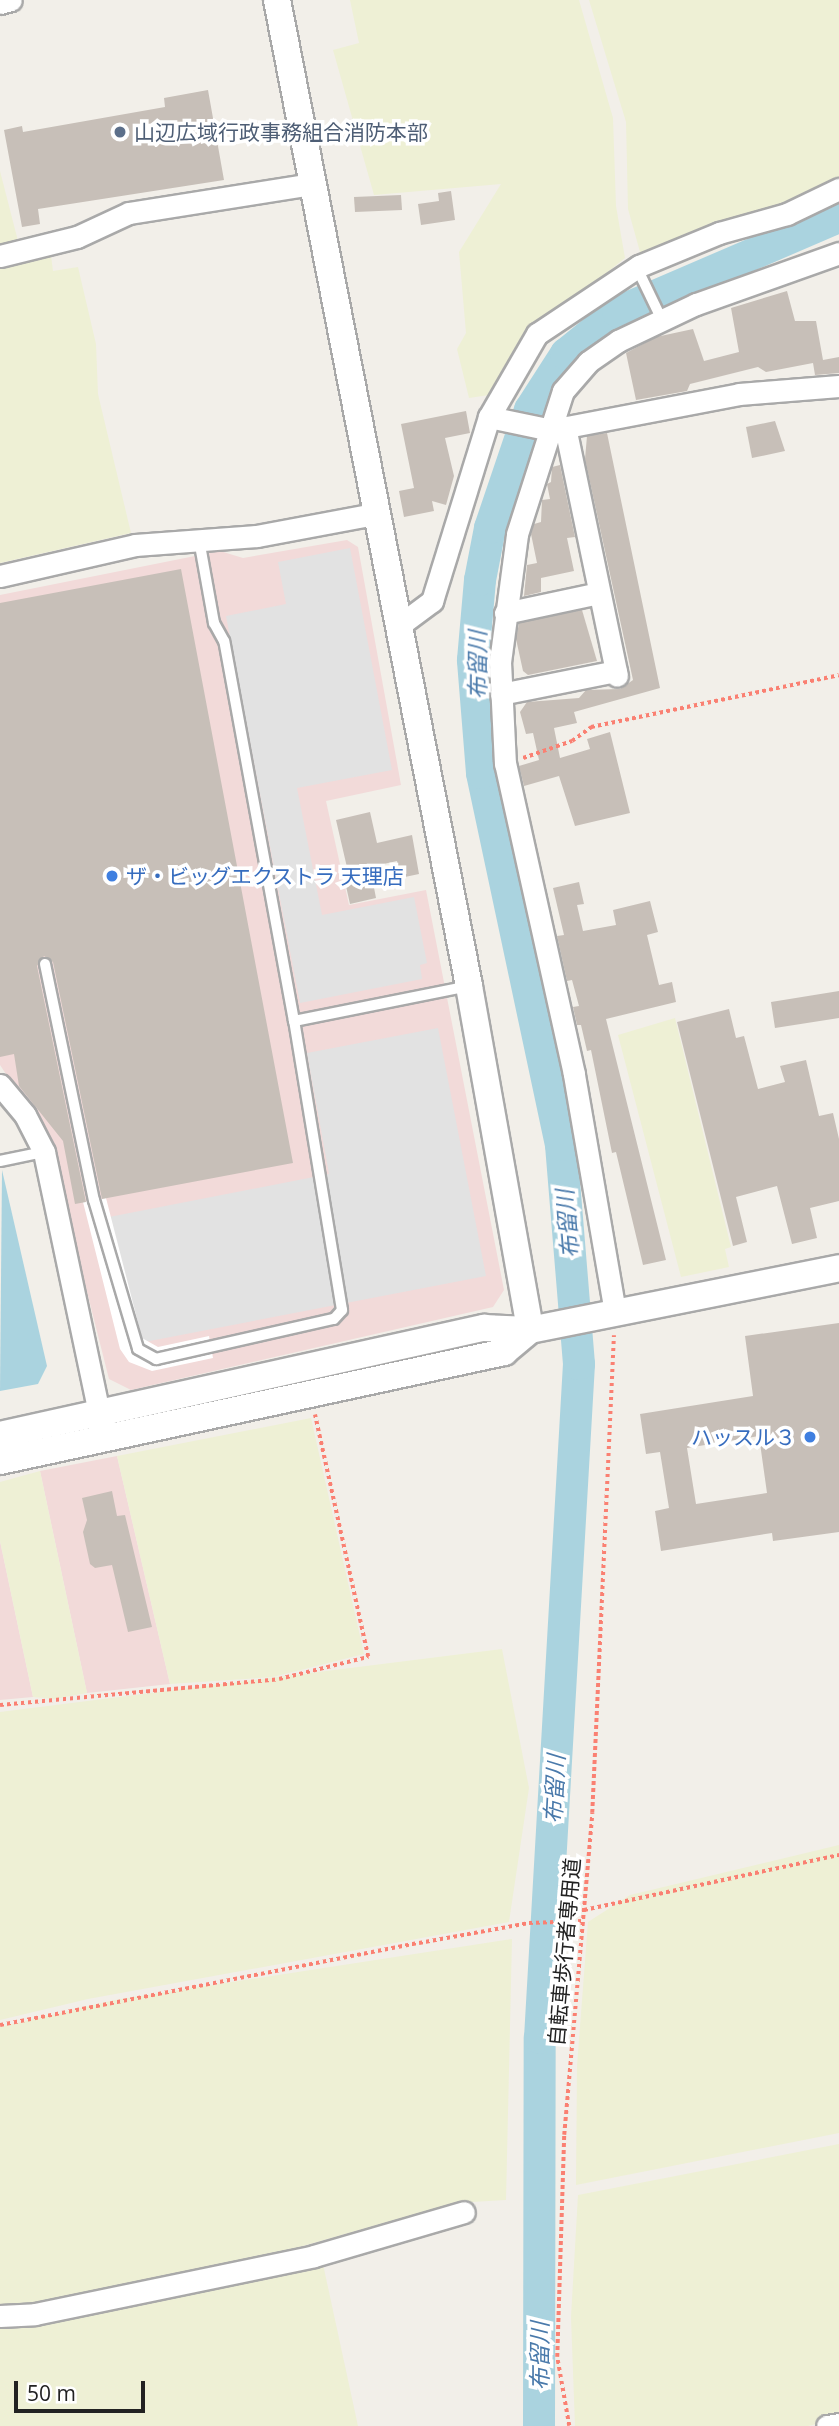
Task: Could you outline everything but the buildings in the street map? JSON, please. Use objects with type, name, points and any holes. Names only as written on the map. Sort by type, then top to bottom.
[{"type":"street","points":[[0,3],[11,0]]},
{"type":"street","points":[[277,0],[374,514],[536,1329]]},
{"type":"street","points":[[0,256],[77,237],[129,213],[312,184]]},
{"type":"street","points":[[397,627],[432,601],[493,418],[537,334],[638,269],[719,233],[787,214],[839,189]]},
{"type":"street","points":[[608,1313],[574,1074],[505,764],[501,694],[505,613],[517,534],[563,391],[588,362],[618,341],[739,285],[839,253]]},
{"type":"street","points":[[493,418],[553,428],[739,394],[839,386]]},
{"type":"street","points":[[501,694],[616,674],[600,593],[553,428]]},
{"type":"street","points":[[0,576],[135,545],[257,536],[374,514]]},
{"type":"street","points":[[505,613],[600,593]]},
{"type":"street","points":[[0,1085],[24,1115],[44,1152],[101,1425]]},
{"type":"street","points":[[0,1461],[101,1425],[484,1328],[536,1329],[839,1268]]},
{"type":"street","points":[[0,1435],[101,1425],[310,1392],[505,1352],[536,1329]]},
{"type":"street","points":[[0,2316],[35,2314],[314,2256],[464,2212]]},
{"type":"street","points":[[827,2426],[839,2424]]},
{"type":"lane","points":[[638,269],[662,320]]},
{"type":"lane","points":[[45,964],[94,1200],[138,1349],[156,1359],[334,1319],[342,1310],[295,1021],[224,641],[214,623],[199,540]]},
{"type":"lane","points":[[295,1021],[469,986]]},
{"type":"lane","points":[[0,1161],[44,1152]]},
{"type":"path","points":[[505,764],[572,741],[591,727],[839,675]]},
{"type":"path","name":"自転車歩行者専用道","points":[[569,2426],[557,2357],[567,2080],[584,1910],[608,1313]]},
{"type":"path","points":[[0,1705],[279,1679],[368,1657],[310,1392]]},
{"type":"path","points":[[584,1910],[839,1854]]},
{"type":"path","points":[[0,2025],[529,1923],[583,1921]]},
{"type":"shaded area","points":[[347,540],[358,547],[401,785],[326,801],[349,905],[426,890],[504,1290],[493,1307],[131,1390],[109,1379],[48,1137],[0,1065],[0,595],[220,551],[243,558]]},
{"type":"shaded area","points":[[350,548],[392,770],[297,788],[322,915],[414,897],[427,963],[420,965],[422,979],[300,1003],[226,616],[286,604],[278,562]]},
{"type":"shaded area","points":[[438,1028],[486,1276],[129,1345],[104,1218],[329,1174],[307,1053]]},
{"type":"shaded area","points":[[117,1456],[170,1684],[87,1693],[40,1471]]},
{"type":"shaded area","points":[[0,1541],[33,1697],[0,1700]]},
{"type":"green space","points":[[350,0],[579,0],[613,118],[616,206],[625,258],[531,334],[503,368],[489,395],[469,398],[457,349],[466,333],[459,252],[501,184],[374,195],[333,50],[359,43]]},
{"type":"green space","points":[[589,0],[839,0],[839,179],[630,267],[640,252],[628,209],[626,122]]},
{"type":"green space","points":[[0,171],[19,245],[0,249]]},
{"type":"green space","points":[[50,248],[53,271],[78,267],[96,344],[98,394],[131,533],[0,563],[0,258]]},
{"type":"green space","points":[[675,1018],[731,1247],[725,1249],[729,1267],[681,1277],[618,1035]]},
{"type":"green space","points":[[311,1418],[364,1654],[273,1677],[170,1684],[117,1456]]},
{"type":"green space","points":[[40,1471],[87,1693],[54,1699],[33,1697],[0,1541],[0,1482]]},
{"type":"green space","points":[[502,1649],[529,1788],[509,1922],[88,1999],[0,2020],[0,1712]]},
{"type":"green space","points":[[839,1845],[839,2133],[576,2185],[577,2066],[588,1922],[630,1895]]},
{"type":"green space","points":[[512,1939],[506,2200],[455,2203],[161,2286],[0,2312],[0,2027],[115,2000]]},
{"type":"green space","points":[[839,2144],[839,2419],[808,2426],[575,2426],[571,2317],[578,2195]]},
{"type":"green space","points":[[321,2255],[358,2426],[0,2426],[0,2324]]},
{"type":"water","points":[[2,1170],[47,1366],[38,1384],[0,1391]]},
{"type":"pier","points":[[106,1198],[142,1338],[158,1347],[209,1336],[213,1358],[152,1371],[129,1362],[120,1349],[83,1202]]},
{"type":"waterway","name":"布留川","points":[[539,2426],[540,2038],[579,1364],[561,1145],[482,773],[473,660],[480,580],[490,528],[530,410],[566,354],[618,312],[839,217]]},
{"type":"place","name":"山辺広域行政事務組合消防本部","points":[[120,132]]},
{"type":"place","name":"ザ・ビッグエクストラ 天理店","points":[[112,876]]},
{"type":"place","name":"ハッスル３","points":[[810,1437]]}]
